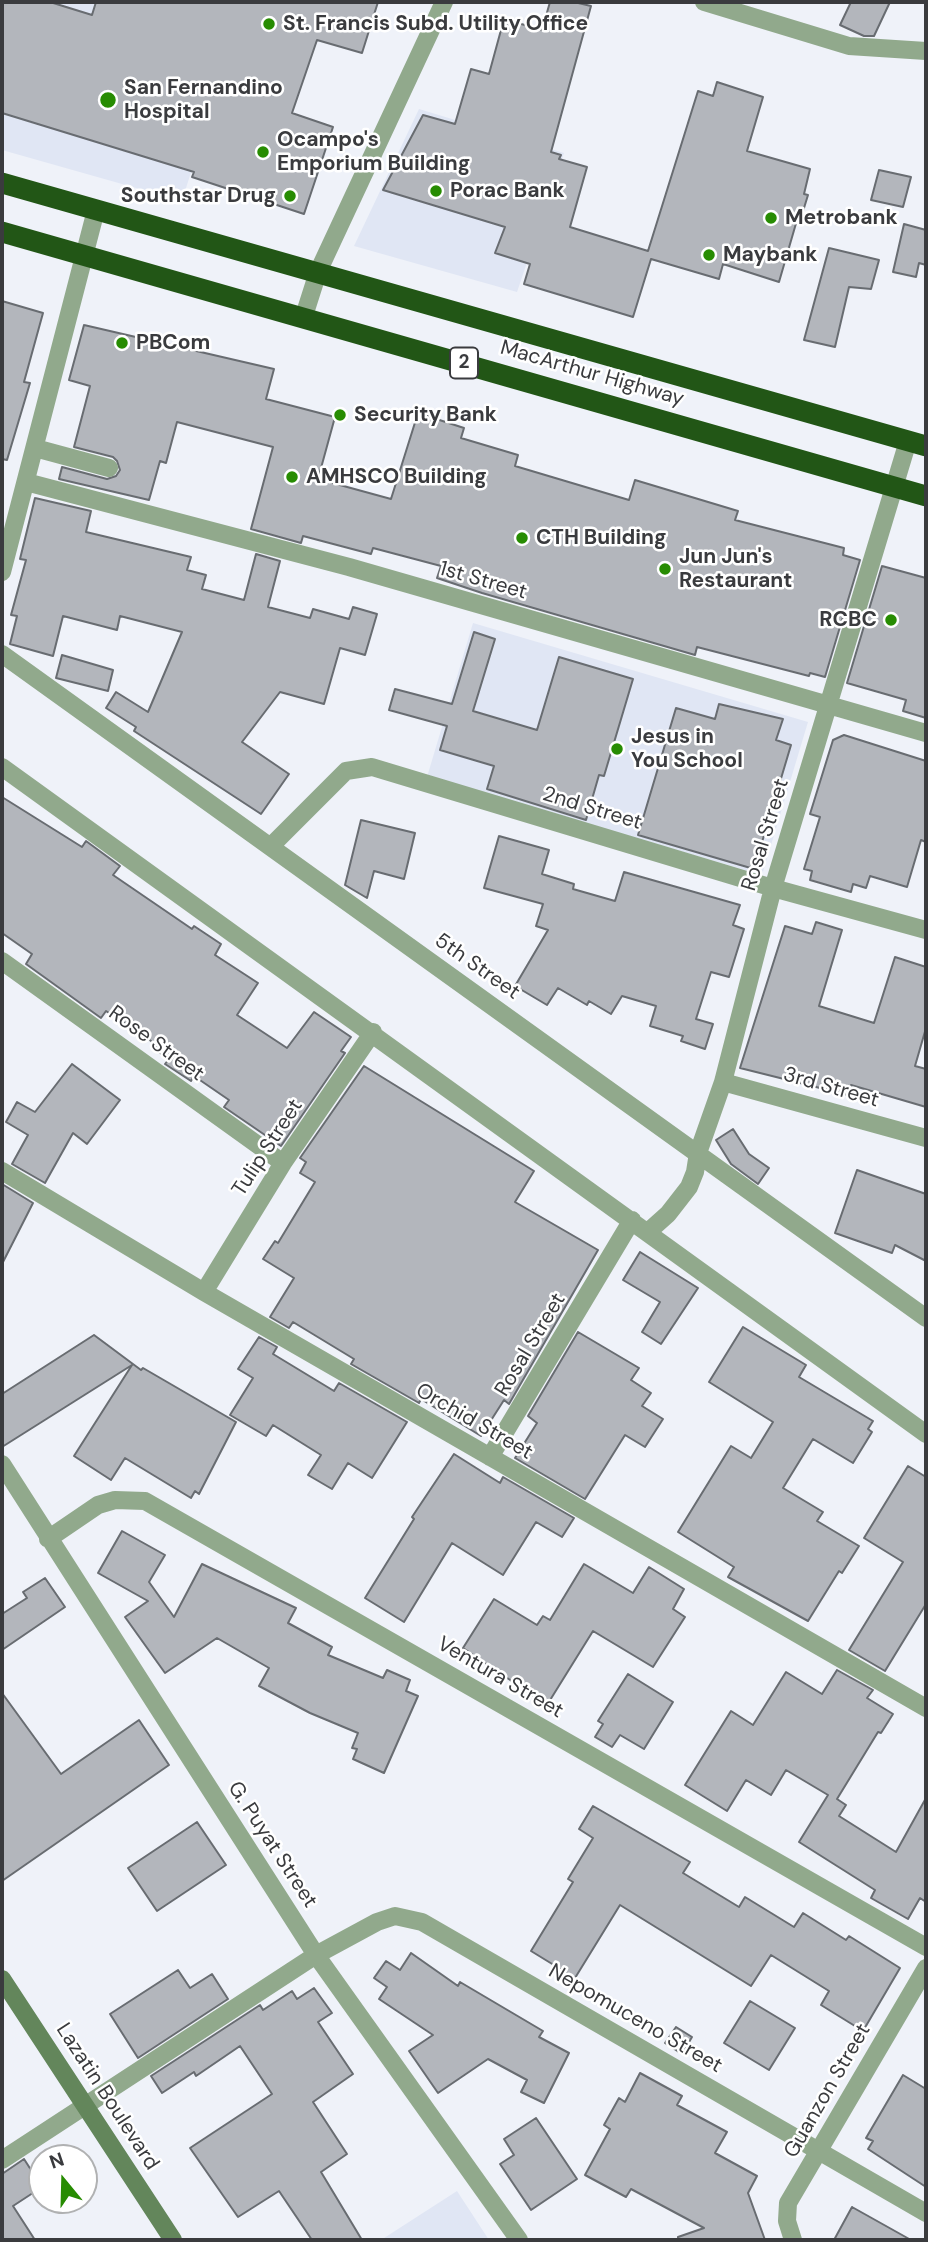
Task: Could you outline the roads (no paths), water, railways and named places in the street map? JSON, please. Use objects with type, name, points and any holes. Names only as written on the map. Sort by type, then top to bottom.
[{"type":"highway","name":"MacArthur Highway","points":[[2,183],[917,443]]},
{"type":"highway","name":"MacArthur Highway","points":[[2,232],[304,316],[926,496]]},
{"type":"main road","name":"Lazatin Boulevard","points":[[2,1979],[173,2240]]},
{"type":"street","points":[[304,316],[318,272],[444,2]]},
{"type":"street","points":[[704,2],[752,8],[849,46],[926,51]]},
{"type":"street","points":[[2,572],[96,209]]},
{"type":"street","name":"Rosal Street","points":[[649,1231],[689,1187],[723,1082],[773,887],[892,487],[917,443]]},
{"type":"street","points":[[35,448],[109,468]]},
{"type":"street","name":"1st Street","points":[[26,482],[349,567],[926,733]]},
{"type":"street","name":"5th Street","points":[[2,654],[926,1318]]},
{"type":"street","points":[[2,767],[649,1231],[926,1434]]},
{"type":"street","name":"2nd Street","points":[[271,846],[346,771],[372,767],[926,930]]},
{"type":"street","name":"Rose Street","points":[[2,961],[283,1163]]},
{"type":"street","name":"Tulip Street","points":[[204,1292],[283,1163],[373,1032]]},
{"type":"street","name":"3rd Street","points":[[723,1082],[926,1138]]},
{"type":"street","name":"Orchid Street","points":[[2,1171],[204,1292],[926,1708]]},
{"type":"street","name":"Rosal Street","points":[[490,1457],[632,1220]]},
{"type":"street","name":"G. Puyat Street","points":[[2,1464],[316,1955],[519,2240]]},
{"type":"street","name":"Ventura Street","points":[[48,1539],[98,1505],[115,1500],[145,1501],[926,1947]]},
{"type":"street","name":"Nepomuceno Street","points":[[2,2160],[316,1955],[377,1922],[395,1916],[422,1922],[926,2213]]},
{"type":"street","name":"Guanzon Street","points":[[793,2240],[787,2221],[788,2203],[926,1968]]},
{"type":"place","name":"St. Francis Subd. Utility Office","points":[[269,24]]},
{"type":"place","name":"San Fernandino Hospital","points":[[108,100]]},
{"type":"place","name":"Ocampo's Emporium Building","points":[[263,152]]},
{"type":"place","name":"Porac Bank","points":[[436,191]]},
{"type":"place","name":"Southstar Drug","points":[[290,196]]},
{"type":"place","name":"Metrobank","points":[[771,218]]},
{"type":"place","name":"Maybank","points":[[709,255]]},
{"type":"place","name":"PBCom","points":[[122,343]]},
{"type":"place","name":"Security Bank","points":[[340,415]]},
{"type":"place","name":"AMHSCO Building","points":[[292,477]]},
{"type":"place","name":"CTH Building","points":[[522,538]]},
{"type":"place","name":"Jun Jun's Restaurant","points":[[665,569]]},
{"type":"place","name":"RCBC","points":[[891,620]]},
{"type":"place","name":"Jesus in You School","points":[[617,749]]}]
